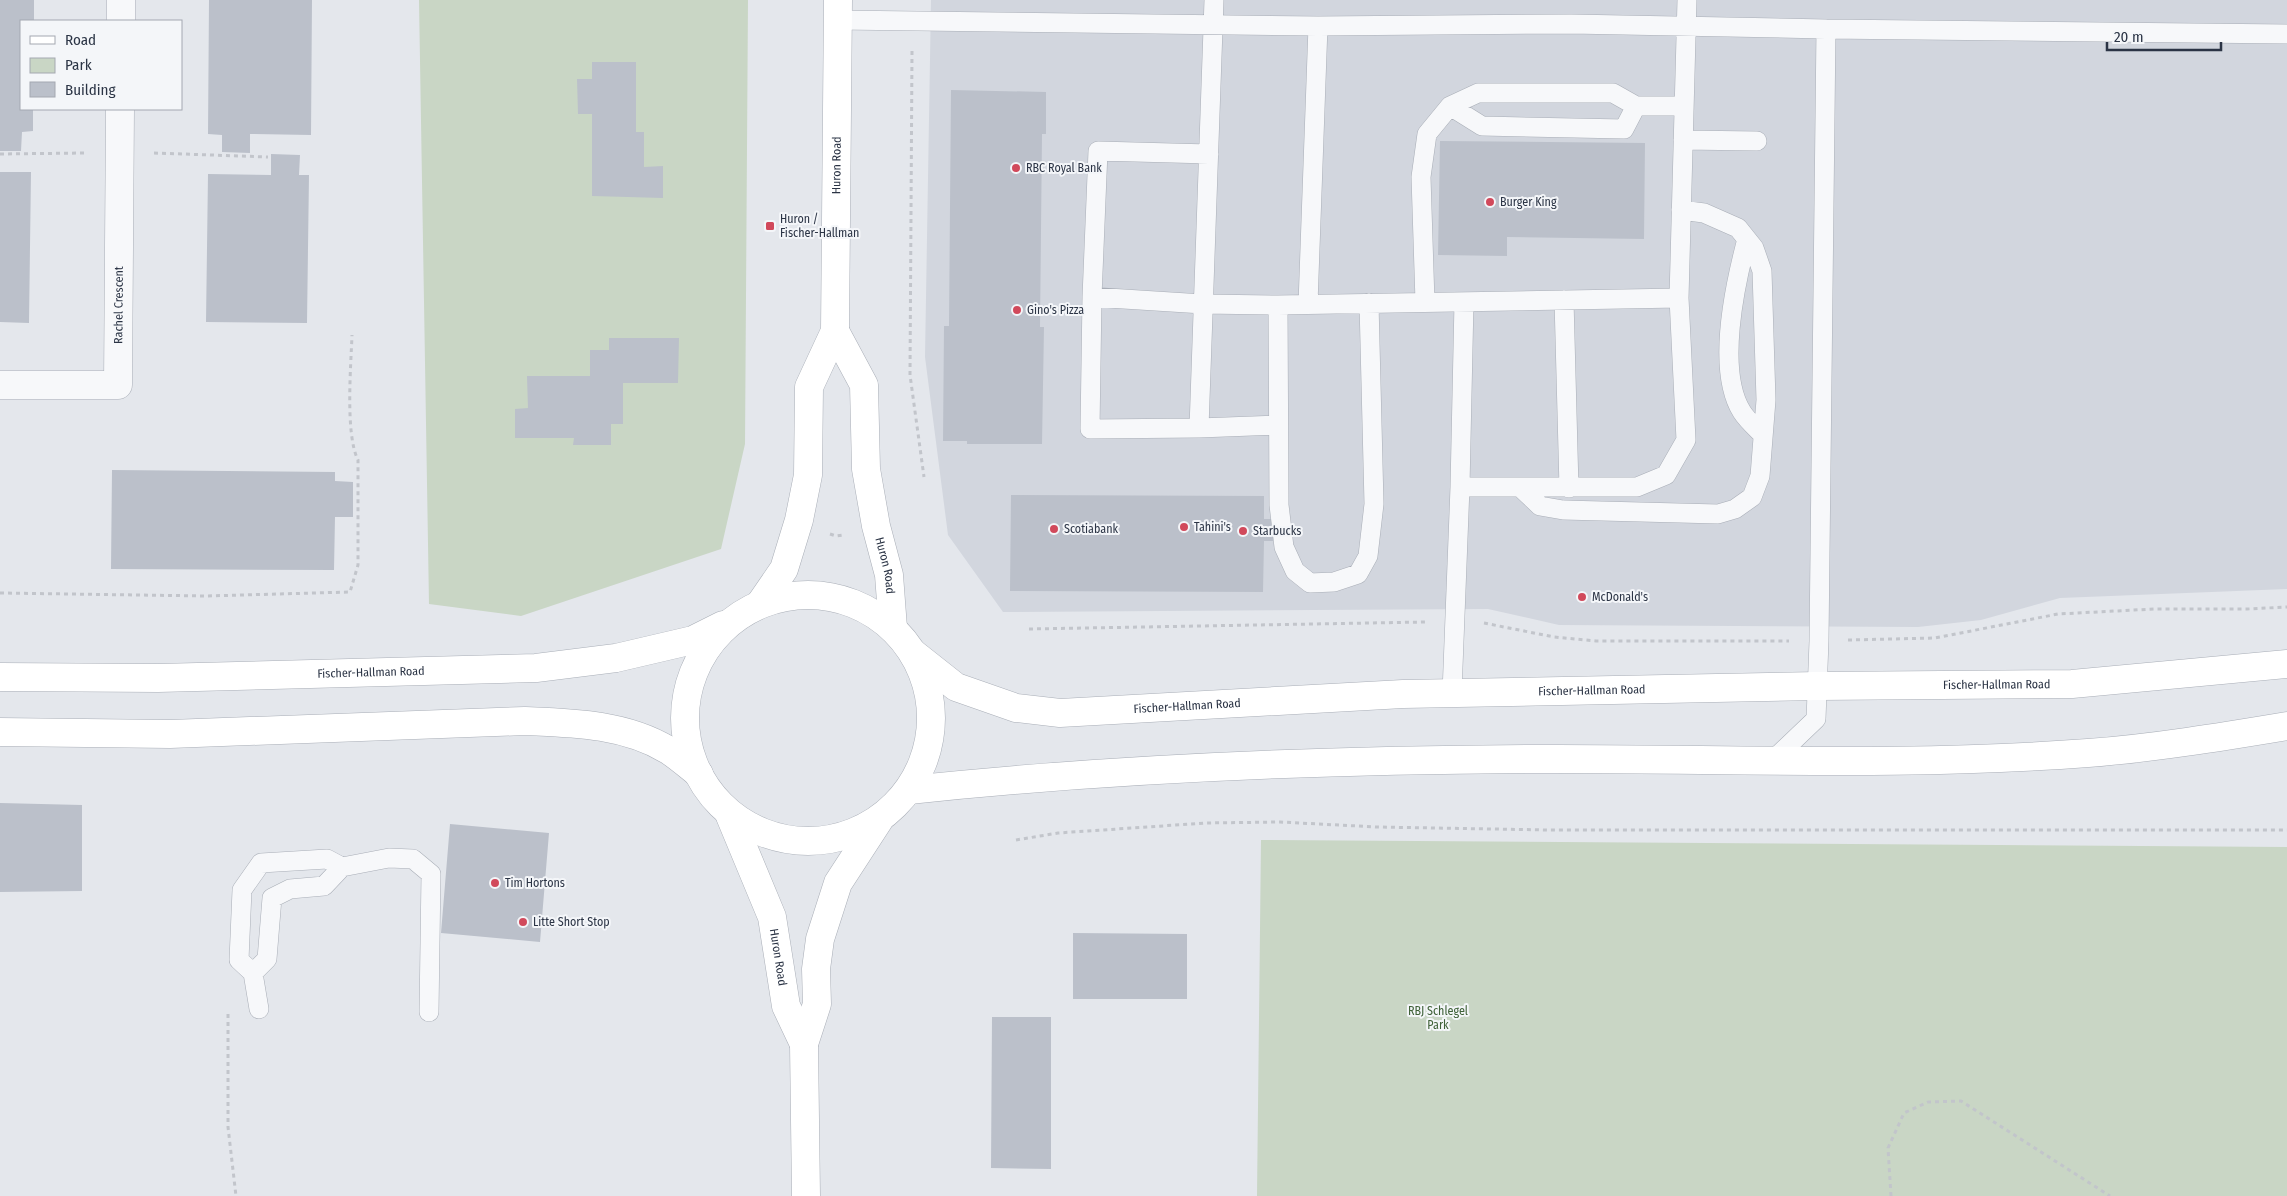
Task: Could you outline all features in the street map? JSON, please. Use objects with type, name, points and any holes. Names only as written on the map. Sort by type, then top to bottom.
[{"type":"main road","name":"Huron Road","points":[[760,604],[784,569],[799,520],[808,476],[809,387],[835,331],[838,10]]},
{"type":"main road","name":"Huron Road","points":[[835,331],[864,385],[866,469],[876,526],[889,575],[893,628]]},
{"type":"main road","points":[[806,594],[853,602],[893,628],[914,653],[928,686],[932,722],[926,757],[909,790],[879,820],[839,838],[795,841],[766,834],[730,816],[712,796],[699,774],[689,745],[685,714],[692,678],[709,645],[735,619],[760,604],[806,594]]},
{"type":"main road","name":"Fischer-Hallman Road","points":[[0,677],[158,678],[536,668],[616,658],[693,640],[735,619]]},
{"type":"main road","name":"Fischer-Hallman Road","points":[[914,653],[956,687],[1016,708],[1060,713],[1265,700],[1452,693],[1818,686],[2072,684],[2287,664]]},
{"type":"main road","points":[[0,732],[170,734],[524,721],[582,724],[640,737],[668,751],[699,774]]},
{"type":"main road","points":[[909,790],[1011,779],[1379,761],[1533,759],[1772,761],[1966,758],[2089,753],[2287,726]]},
{"type":"main road","name":"Huron Road","points":[[730,816],[772,917],[786,1006],[804,1044]]},
{"type":"main road","name":"Huron Road","points":[[806,1196],[804,1044],[817,1004],[816,970],[820,939],[838,883],[879,820]]},
{"type":"street","points":[[121,0],[121,20]]},
{"type":"street","name":"Rachel Crescent","points":[[0,385],[118,385],[120,110]]},
{"type":"lane","points":[[1199,428],[1214,0]]},
{"type":"lane","points":[[1460,487],[1637,487],[1666,475],[1686,440],[1679,298],[1687,0]]},
{"type":"lane","points":[[838,10],[912,21],[1318,26],[1462,24],[1687,26],[2287,34]]},
{"type":"lane","points":[[1308,304],[1318,26]]},
{"type":"lane","points":[[1772,761],[1816,719],[1819,640],[1826,29]]},
{"type":"lane","points":[[1426,302],[1421,178],[1427,134],[1450,106],[1478,93],[1613,93],[1636,106],[1684,106]]},
{"type":"lane","points":[[1450,106],[1482,126],[1624,129],[1636,106]]},
{"type":"lane","points":[[1684,140],[1757,141]]},
{"type":"lane","points":[[1209,154],[1098,151],[1092,297],[1090,429],[1278,425]]},
{"type":"lane","points":[[1520,487],[1540,506],[1563,510],[1718,514],[1735,509],[1752,497],[1760,476],[1766,400],[1762,271],[1754,248],[1738,228],[1704,213],[1681,210]]},
{"type":"lane","points":[[1747,239],[1735,290],[1730,333],[1730,382],[1742,412],[1763,435]]},
{"type":"lane","points":[[1092,297],[1203,304],[1278,305],[1679,298]]},
{"type":"lane","points":[[1564,300],[1569,488]]},
{"type":"lane","points":[[1452,693],[1460,487],[1464,302]]},
{"type":"lane","points":[[1278,305],[1279,505],[1284,547],[1295,571],[1310,584],[1334,582],[1358,574],[1368,556],[1374,504],[1369,303]]},
{"type":"lane","points":[[253,973],[266,959],[272,898],[290,889],[324,886],[342,867],[389,858],[413,859],[431,874],[429,1012]]},
{"type":"lane","points":[[259,1009],[253,973],[239,960],[242,890],[261,863],[327,860],[342,867]]},
{"type":"path","points":[[912,21],[910,375],[924,477]]},
{"type":"path","points":[[0,154],[92,152]]},
{"type":"path","points":[[152,153],[268,157]]},
{"type":"path","points":[[0,593],[206,596],[350,592],[358,565],[358,460],[353,450],[350,389],[352,334]]},
{"type":"path","points":[[827,533],[836,536],[851,533]]},
{"type":"path","points":[[1029,629],[1455,622],[1489,623],[1554,637],[1596,642],[1935,638],[2058,614],[2154,609],[2287,607]]},
{"type":"path","points":[[1016,840],[1058,833],[1127,828],[1205,823],[1280,822],[1377,827],[1550,830],[2287,830]]},
{"type":"path","points":[[228,1008],[228,1127],[236,1196]]},
{"type":"path","points":[[1891,1196],[1888,1148],[1904,1114],[1928,1102],[1962,1101],[2110,1196]]},
{"type":"shaded area","points":[[931,0],[2287,0],[2287,589],[2060,598],[1981,620],[1918,627],[1559,625],[1488,609],[1003,612],[948,535],[925,357]]},
{"type":"green space","points":[[419,0],[748,0],[745,444],[721,549],[521,616],[429,604]]},
{"type":"green space","name":"RBJ Schlegel Park","points":[[1261,840],[2287,847],[2287,1196],[1257,1196]]},
{"type":"building","points":[[0,0],[34,0],[34,20],[20,20],[20,110],[33,110],[33,131],[22,132],[21,151],[0,151]]},
{"type":"building","points":[[209,0],[312,0],[311,135],[250,134],[250,153],[222,152],[222,135],[208,134]]},
{"type":"building","points":[[592,62],[636,62],[636,132],[644,132],[644,167],[663,166],[663,198],[592,196],[592,114],[578,114],[577,79],[592,79]]},
{"type":"building","points":[[951,90],[1046,92],[1046,134],[1042,134],[1040,327],[1044,327],[1042,444],[967,444],[967,441],[943,441],[944,326],[949,326]]},
{"type":"building","points":[[1440,141],[1645,143],[1644,239],[1507,237],[1507,256],[1438,255]]},
{"type":"building","points":[[271,154],[300,155],[299,175],[309,175],[307,323],[206,322],[208,174],[271,175]]},
{"type":"building","points":[[0,172],[31,172],[29,323],[0,322]]},
{"type":"building","points":[[609,338],[679,338],[678,383],[623,383],[623,424],[611,424],[611,445],[573,445],[574,438],[515,438],[515,409],[528,408],[527,376],[590,376],[590,350],[609,350]]},
{"type":"building","points":[[112,470],[335,472],[335,481],[353,482],[353,517],[335,517],[334,570],[111,569]]},
{"type":"building","points":[[1011,495],[1264,496],[1264,519],[1273,519],[1273,541],[1264,541],[1263,592],[1010,591]]},
{"type":"building","points":[[0,803],[82,805],[82,891],[0,892]]},
{"type":"building","name":"Tim Hortons","points":[[450,824],[549,833],[540,942],[441,933]]},
{"type":"building","points":[[1073,933],[1187,934],[1187,999],[1073,999]]},
{"type":"building","points":[[992,1017],[1051,1017],[1051,1169],[991,1168]]},
{"type":"place","name":"RBC Royal Bank","points":[[1016,168]]},
{"type":"place","name":"Burger King","points":[[1490,202]]},
{"type":"place","name":"Huron / Fischer-Hallman","points":[[770,226]]},
{"type":"place","name":"Gino's Pizza","points":[[1017,310]]},
{"type":"place","name":"Tahini's","points":[[1184,527]]},
{"type":"place","name":"Scotiabank","points":[[1054,529]]},
{"type":"place","name":"Starbucks","points":[[1243,531]]},
{"type":"place","name":"McDonald's","points":[[1582,597]]},
{"type":"place","name":"Tim Hortons","points":[[495,883]]},
{"type":"place","name":"Litte Short Stop","points":[[523,922]]}]
